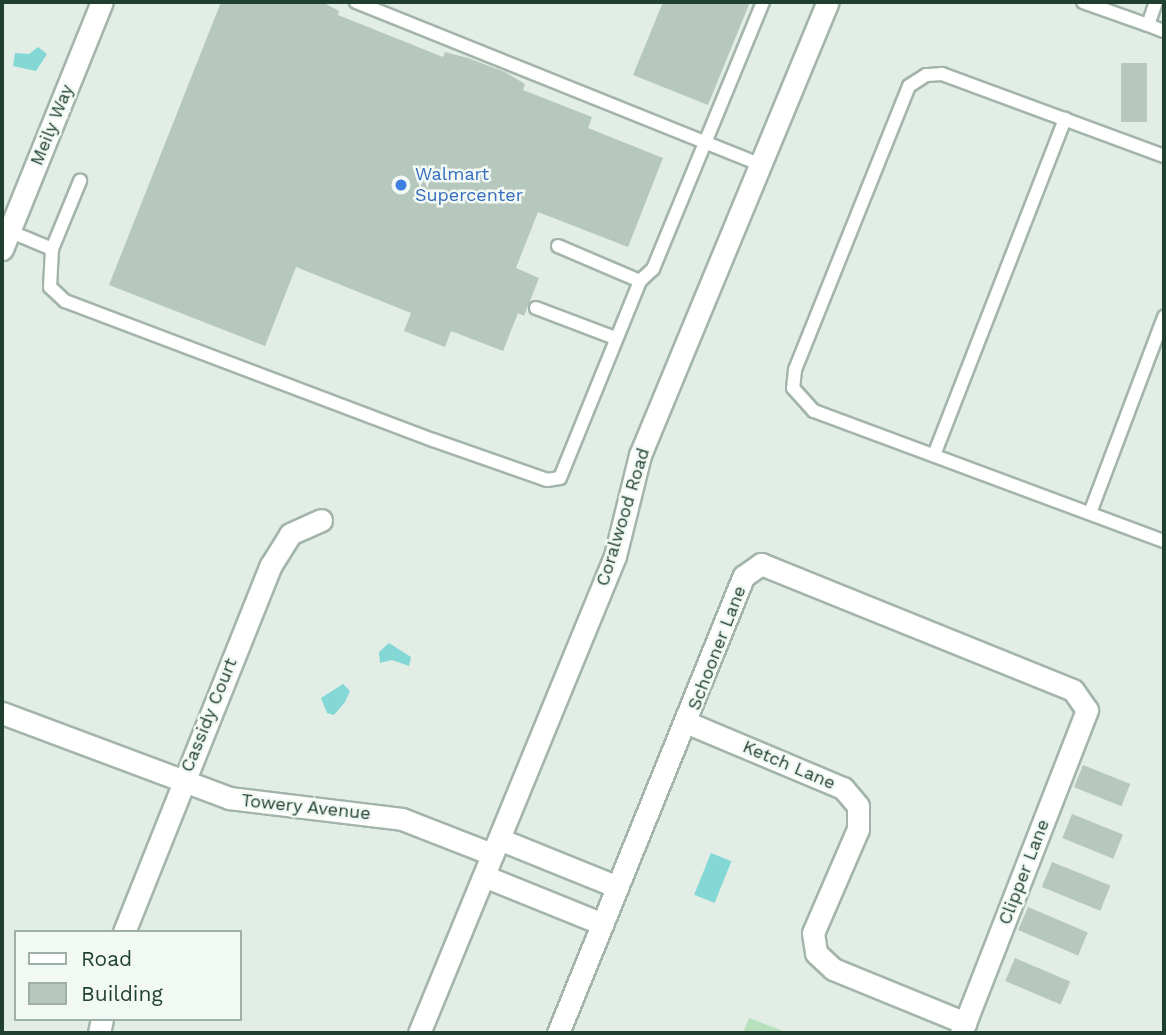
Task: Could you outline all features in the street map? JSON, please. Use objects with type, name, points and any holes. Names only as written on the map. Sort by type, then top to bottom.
[{"type":"street","name":"Meily Way","points":[[5,240],[102,2]]},
{"type":"street","name":"Coralwood Road","points":[[419,1033],[615,556],[640,455],[828,2]]},
{"type":"street","name":"Cassidy Court","points":[[125,930],[182,781],[271,565],[290,534],[321,520]]},
{"type":"street","name":"Schooner Lane","points":[[558,1033],[688,723],[744,576],[761,565],[1073,690],[1087,710]]},
{"type":"street","name":"Clipper Lane","points":[[963,1028],[1087,710]]},
{"type":"street","name":"Towery Avenue","points":[[2,713],[229,799],[402,819],[618,887]]},
{"type":"street","name":"Ketch Lane","points":[[688,723],[843,788],[858,806],[858,829],[813,933],[816,953],[833,970],[963,1028]]},
{"type":"street","points":[[484,876],[603,924]]},
{"type":"lane","points":[[356,2],[760,164]]},
{"type":"lane","points":[[80,181],[52,249],[50,287],[65,301],[547,480],[559,478],[615,338],[640,281],[653,269],[764,2]]},
{"type":"lane","points":[[1083,2],[1164,31]]},
{"type":"lane","points":[[1148,25],[1156,2]]},
{"type":"lane","points":[[1164,156],[942,74],[926,75],[909,86],[795,370],[793,388],[801,401],[814,411],[1164,541]]},
{"type":"lane","points":[[934,456],[1065,119]]},
{"type":"lane","points":[[5,240],[52,249]]},
{"type":"lane","points":[[558,246],[640,281]]},
{"type":"lane","points":[[536,308],[615,338]]},
{"type":"lane","points":[[1090,513],[1164,317]]},
{"type":"green space","points":[[749,1018],[789,1033],[743,1033]]},
{"type":"water","points":[[38,47],[47,54],[36,71],[13,66],[15,53],[29,54]]},
{"type":"water","points":[[389,643],[411,657],[409,666],[392,660],[380,663],[379,652]]},
{"type":"water","points":[[343,684],[350,691],[345,702],[334,715],[327,713],[321,698]]},
{"type":"water","points":[[711,853],[731,861],[715,903],[694,895]]},
{"type":"building","name":"Walmart Supercenter","points":[[221,2],[322,2],[339,11],[338,15],[443,57],[445,52],[505,72],[525,84],[523,90],[592,117],[588,128],[663,158],[628,247],[538,212],[516,268],[539,278],[524,316],[518,313],[503,351],[451,331],[445,347],[404,331],[411,313],[296,267],[265,346],[109,285]]},
{"type":"building","points":[[663,2],[750,2],[708,105],[633,75]]},
{"type":"building","points":[[1121,63],[1147,63],[1147,122],[1121,122]]},
{"type":"building","points":[[1083,765],[1130,784],[1121,806],[1074,787]]},
{"type":"building","points":[[1072,814],[1123,835],[1113,859],[1062,838]]},
{"type":"building","points":[[1052,862],[1110,886],[1100,911],[1042,887]]},
{"type":"building","points":[[1028,907],[1088,932],[1078,955],[1018,930]]},
{"type":"building","points":[[1015,958],[1070,981],[1060,1004],[1005,981]]},
{"type":"place","name":"Walmart Supercenter","points":[[401,185]]}]
